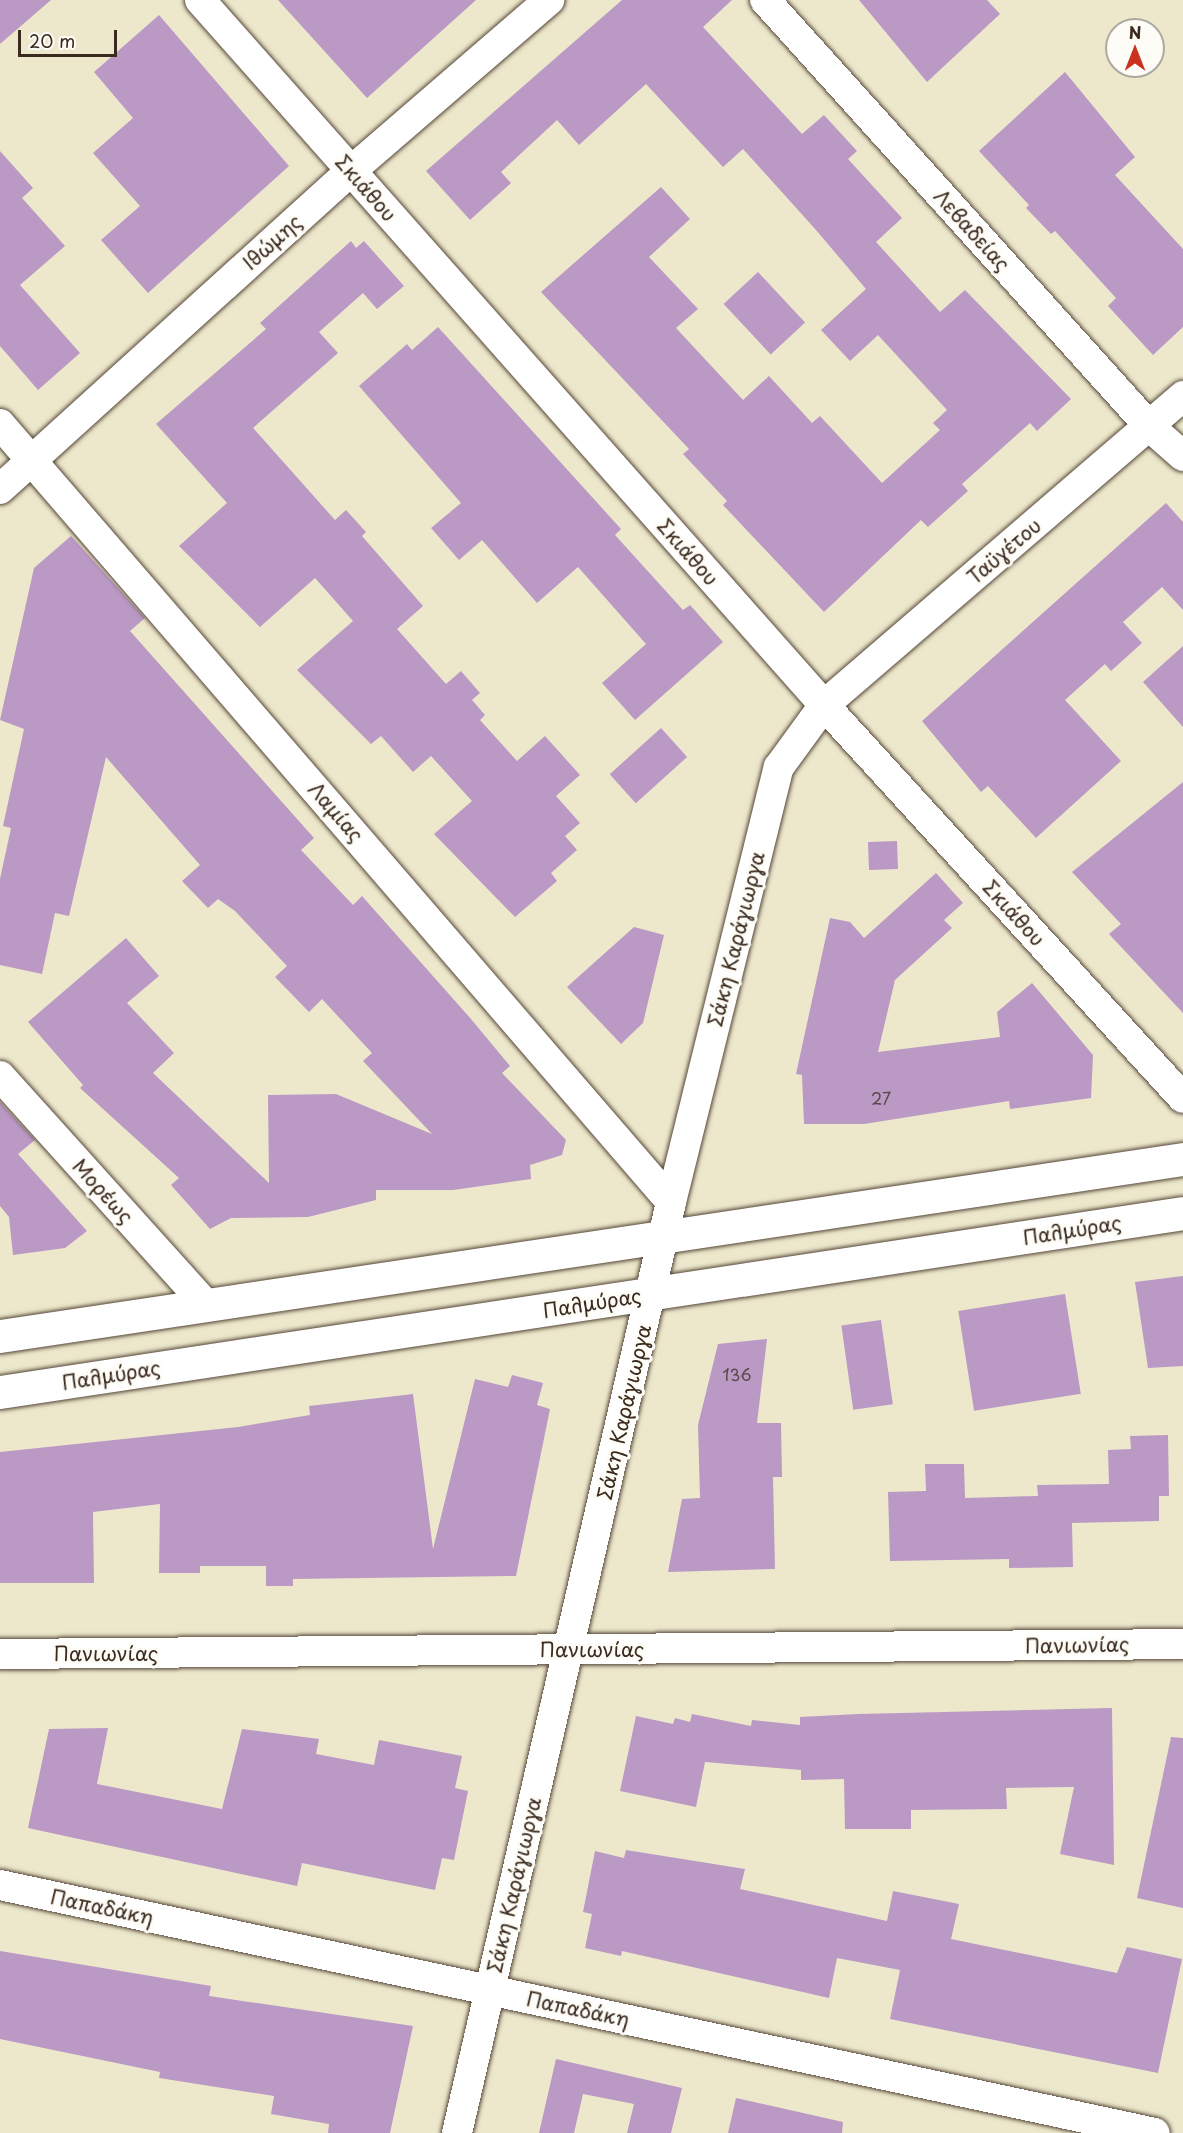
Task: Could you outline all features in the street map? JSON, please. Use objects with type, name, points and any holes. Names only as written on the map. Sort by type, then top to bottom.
[{"type":"main road","points":[[0,1336],[1183,1159]]},
{"type":"main road","name":"Παλμύρας","points":[[0,1392],[1183,1213]]},
{"type":"street","name":"Σκιάθου","points":[[200,0],[824,705],[1183,1098]]},
{"type":"street","name":"Ιθώμης","points":[[0,489],[351,171],[549,0]]},
{"type":"street","name":"Λεβαδείας","points":[[765,0],[1150,427],[1183,456]]},
{"type":"street","name":"Ταϋγέτου","points":[[824,705],[1150,427],[1183,396]]},
{"type":"street","name":"Λαμίας","points":[[0,424],[671,1202]]},
{"type":"street","name":"Σάκη Καράγιωργα","points":[[457,2133],[567,1650],[653,1294],[671,1202],[779,767],[824,705]]},
{"type":"street","name":"Μορέως","points":[[0,1076],[206,1305]]},
{"type":"street","name":"Πανιωνίας","points":[[0,1654],[1183,1644]]},
{"type":"street","name":"Παπαδάκη","points":[[0,1885],[1155,2133]]},
{"type":"building","points":[[0,0],[51,0],[0,44]]},
{"type":"building","points":[[278,0],[476,0],[367,98]]},
{"type":"building","points":[[622,0],[732,0],[703,27],[802,134],[824,115],[857,151],[848,159],[902,218],[876,242],[940,312],[965,290],[1071,399],[1037,431],[1030,423],[962,484],[968,491],[928,527],[921,520],[824,612],[723,505],[727,501],[683,454],[689,449],[541,292],[661,187],[690,219],[649,257],[698,309],[676,328],[743,400],[769,376],[812,423],[820,416],[882,483],[940,430],[933,423],[947,410],[878,335],[850,361],[821,330],[866,289],[743,149],[723,167],[646,84],[579,145],[557,120],[501,172],[511,183],[470,220],[426,171]]},
{"type":"building","points":[[859,0],[987,0],[1000,14],[927,82]]},
{"type":"building","points":[[159,15],[289,166],[148,293],[101,240],[140,206],[93,153],[133,118],[94,72]]},
{"type":"building","points":[[1065,72],[1135,157],[1115,175],[1183,249],[1183,327],[1153,355],[1108,306],[1116,298],[1055,231],[1051,234],[1026,208],[1029,205],[979,151]]},
{"type":"building","points":[[0,151],[33,188],[22,198],[65,246],[20,285],[80,353],[38,390],[0,346]]},
{"type":"building","points":[[351,241],[356,248],[364,241],[404,286],[377,309],[363,293],[319,332],[338,353],[253,428],[335,520],[346,510],[366,532],[362,536],[423,606],[397,629],[446,684],[461,671],[480,693],[472,700],[485,715],[480,720],[517,761],[545,736],[580,775],[556,796],[580,823],[565,836],[577,850],[551,873],[557,881],[515,917],[434,834],[472,801],[431,756],[413,772],[381,736],[371,744],[297,670],[353,621],[315,578],[260,627],[179,546],[227,503],[156,424],[266,329],[260,323]]},
{"type":"building","points":[[758,272],[805,322],[771,355],[724,304]]},
{"type":"building","points":[[438,327],[621,529],[615,535],[683,610],[690,605],[723,642],[635,720],[602,683],[646,644],[578,567],[537,603],[482,540],[459,560],[431,528],[461,503],[359,386],[407,344],[412,350]]},
{"type":"building","points":[[1166,503],[1183,522],[1183,610],[1162,587],[1123,622],[1142,643],[1111,671],[1105,664],[1065,700],[1121,761],[1036,838],[988,786],[981,792],[922,721]]},
{"type":"building","points":[[71,536],[145,618],[130,631],[314,838],[301,850],[353,905],[362,896],[510,1066],[502,1073],[566,1140],[562,1155],[530,1165],[531,1179],[453,1190],[376,1190],[376,1200],[308,1217],[231,1218],[210,1229],[171,1185],[179,1178],[80,1088],[83,1085],[28,1022],[126,938],[159,976],[127,1003],[174,1053],[153,1073],[269,1183],[268,1095],[336,1094],[432,1134],[363,1061],[372,1053],[322,999],[309,1012],[275,977],[287,966],[235,911],[218,899],[208,908],[182,881],[200,865],[106,757],[69,916],[55,913],[42,974],[0,965],[0,879],[11,828],[3,826],[24,729],[0,720],[34,568]]},
{"type":"building","points":[[1183,646],[1183,727],[1143,682]]},
{"type":"building","points":[[661,728],[687,757],[636,803],[610,774]]},
{"type":"building","points":[[1183,782],[1183,1013],[1109,934],[1121,924],[1072,872]]},
{"type":"building","points":[[897,841],[898,869],[869,870],[868,842]]},
{"type":"building","points":[[936,873],[963,903],[944,920],[952,928],[895,980],[878,1052],[1000,1037],[997,1012],[1032,983],[1093,1055],[1091,1098],[1010,1109],[1009,1101],[864,1124],[804,1124],[802,1075],[796,1074],[830,918],[850,922],[864,938]]},
{"type":"building","points":[[634,927],[664,935],[643,1023],[621,1044],[567,987]]},
{"type":"building","points":[[0,1102],[35,1140],[18,1154],[87,1231],[65,1248],[13,1255],[9,1217],[0,1206]]},
{"type":"building","points":[[1183,1276],[1183,1366],[1148,1368],[1135,1282]]},
{"type":"building","points":[[1065,1294],[1081,1394],[974,1411],[958,1311]]},
{"type":"building","points":[[881,1320],[893,1404],[853,1410],[841,1326]]},
{"type":"building","points":[[767,1339],[757,1423],[781,1423],[782,1477],[773,1477],[775,1569],[668,1572],[682,1499],[700,1498],[698,1425],[718,1344]]},
{"type":"building","points":[[512,1375],[543,1383],[537,1405],[550,1409],[516,1576],[293,1579],[293,1586],[266,1586],[266,1566],[200,1566],[200,1573],[159,1573],[160,1504],[93,1512],[94,1583],[0,1583],[0,1452],[238,1427],[310,1415],[309,1406],[413,1394],[433,1549],[475,1379],[508,1387]]},
{"type":"building","points":[[1168,1435],[1169,1496],[1159,1496],[1159,1521],[1072,1523],[1073,1567],[1009,1568],[1009,1559],[890,1561],[888,1492],[926,1491],[925,1464],[964,1464],[965,1498],[1038,1496],[1037,1485],[1109,1484],[1108,1450],[1131,1449],[1130,1436]]},
{"type":"building","points":[[1112,1708],[1114,1865],[1060,1854],[1074,1787],[1006,1788],[1007,1809],[911,1810],[911,1829],[845,1829],[844,1779],[801,1780],[801,1770],[705,1762],[696,1807],[620,1791],[636,1716],[673,1724],[675,1718],[690,1722],[692,1714],[751,1726],[752,1720],[800,1725],[800,1717],[858,1714]]},
{"type":"building","points":[[108,1728],[97,1784],[222,1809],[242,1729],[319,1739],[316,1754],[374,1765],[379,1740],[462,1756],[455,1788],[468,1791],[454,1860],[442,1858],[435,1890],[302,1863],[297,1886],[28,1828],[49,1729]]},
{"type":"building","points":[[1171,1737],[1183,1738],[1183,1908],[1137,1898]]},
{"type":"building","points":[[626,1850],[745,1869],[740,1889],[887,1921],[893,1891],[959,1904],[951,1939],[1117,1973],[1127,1947],[1182,1959],[1158,2073],[890,2019],[900,1970],[837,1958],[829,1998],[622,1951],[621,1956],[585,1948],[592,1914],[583,1912],[595,1851],[624,1858]]},
{"type":"building","points":[[0,1951],[211,1986],[209,1996],[413,2026],[390,2133],[328,2133],[329,2124],[271,2114],[274,2096],[159,2078],[160,2072],[0,2039]]},
{"type":"building","points":[[556,2059],[682,2088],[671,2133],[627,2133],[634,2104],[583,2094],[574,2133],[539,2133]]},
{"type":"building","points":[[736,2098],[843,2122],[842,2133],[728,2133]]}]
